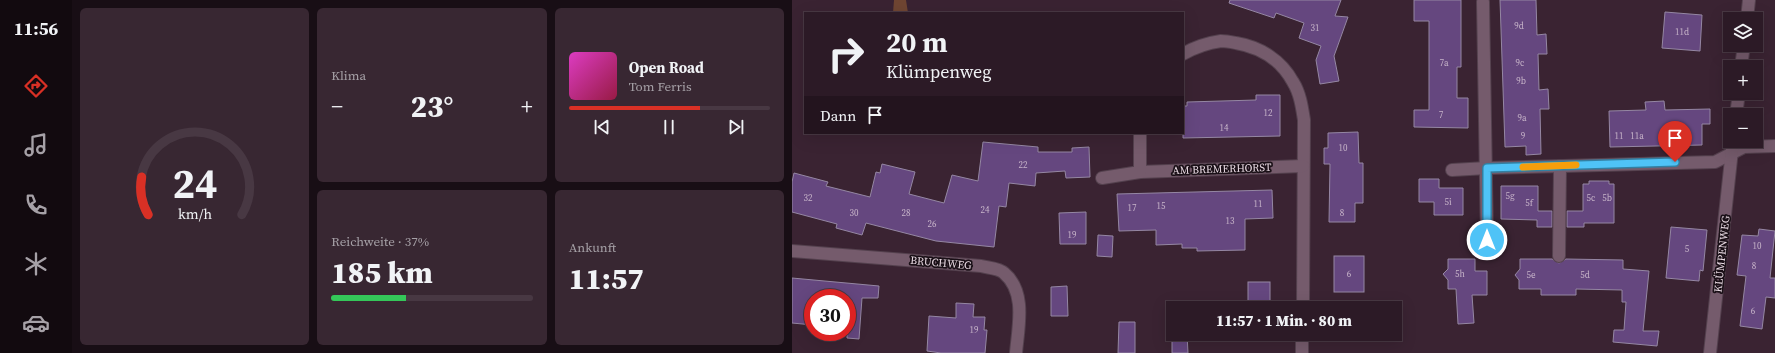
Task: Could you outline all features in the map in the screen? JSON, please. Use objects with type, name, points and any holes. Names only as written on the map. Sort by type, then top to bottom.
[{"type":"street","points":[[1748,12],[1749,0]]},
{"type":"street","points":[[1483,2],[1487,168],[1487,240]]},
{"type":"street","points":[[1184,53],[1197,46],[1222,41],[1246,45],[1266,53],[1281,65],[1293,82],[1301,100],[1304,120],[1302,301]]},
{"type":"street","points":[[1140,134],[1140,172]]},
{"type":"street","points":[[1452,170],[1715,162],[1744,147],[1775,146]]},
{"type":"street","name":"KLÜMPENWEG","points":[[1710,353],[1733,148]]},
{"type":"street","name":"AM BREMERHORST","points":[[1102,178],[1140,172],[1303,166]]},
{"type":"street","points":[[1559,256],[1560,166]]},
{"type":"street","name":"BRUCHWEG","points":[[792,251],[980,266],[1004,273],[1014,286],[1020,298],[1016,353]]},
{"type":"street","points":[[1302,341],[1302,353]]},
{"type":"shaded area","points":[[894,0],[906,0],[908,12],[893,12]]},
{"type":"building","points":[[1230,0],[1341,0],[1335,16],[1348,17],[1334,56],[1339,81],[1320,84],[1316,60],[1321,46],[1299,38],[1304,23],[1276,13],[1274,18],[1229,3]]},
{"type":"building","points":[[1414,0],[1461,0],[1461,67],[1457,67],[1457,98],[1468,98],[1468,128],[1414,127],[1414,110],[1429,110],[1429,21],[1414,21]]},
{"type":"building","points":[[1500,0],[1536,0],[1537,35],[1546,34],[1547,54],[1538,54],[1539,90],[1548,89],[1549,109],[1540,109],[1541,154],[1526,155],[1526,146],[1505,147]]},
{"type":"building","points":[[1665,12],[1702,15],[1700,51],[1662,48]]},
{"type":"building","points":[[1256,95],[1280,95],[1280,136],[1183,138],[1184,106],[1187,106],[1187,102],[1256,100]]},
{"type":"building","points":[[1664,101],[1665,110],[1710,109],[1710,124],[1702,124],[1702,145],[1610,147],[1609,111],[1646,110],[1645,102]]},
{"type":"building","points":[[1358,132],[1359,163],[1363,163],[1363,203],[1355,203],[1355,222],[1329,222],[1330,164],[1324,164],[1324,148],[1328,148],[1328,133]]},
{"type":"building","points":[[983,142],[1038,147],[1038,152],[1072,152],[1072,148],[1089,147],[1090,177],[1066,178],[1065,171],[1036,173],[1035,186],[1009,183],[1006,207],[999,206],[994,247],[936,241],[866,223],[862,235],[836,228],[837,224],[792,212],[792,182],[794,173],[828,182],[826,186],[870,197],[876,172],[880,173],[882,164],[915,172],[909,194],[944,203],[952,175],[978,181]]},
{"type":"building","points":[[1419,179],[1439,179],[1439,188],[1463,188],[1463,215],[1434,215],[1434,202],[1419,202]]},
{"type":"building","points":[[1589,181],[1609,181],[1609,184],[1614,184],[1614,223],[1584,223],[1584,227],[1567,227],[1567,211],[1583,211],[1583,184],[1589,184]]},
{"type":"building","points":[[1501,186],[1538,186],[1538,211],[1552,211],[1552,227],[1537,227],[1537,220],[1501,219]]},
{"type":"building","points":[[1272,190],[1273,218],[1245,219],[1245,250],[1197,251],[1197,248],[1182,248],[1182,244],[1156,245],[1156,230],[1119,231],[1117,194]]},
{"type":"building","points":[[1086,212],[1086,244],[1060,244],[1059,213]]},
{"type":"building","points":[[1671,227],[1707,230],[1703,271],[1700,270],[1699,281],[1666,278]]},
{"type":"building","points":[[1759,229],[1775,231],[1770,278],[1775,278],[1775,298],[1766,297],[1762,329],[1740,326],[1746,276],[1737,275],[1742,235],[1758,236]]},
{"type":"building","points":[[1098,235],[1113,236],[1112,257],[1097,256]]},
{"type":"building","points":[[1334,256],[1364,256],[1364,292],[1334,292]]},
{"type":"building","points":[[1448,259],[1475,259],[1475,271],[1487,271],[1487,295],[1472,295],[1474,323],[1458,324],[1456,289],[1448,289],[1448,280],[1443,274],[1448,269]]},
{"type":"building","points":[[1520,259],[1552,259],[1559,263],[1566,259],[1623,260],[1623,269],[1649,271],[1643,331],[1659,331],[1657,346],[1613,342],[1614,330],[1624,330],[1626,302],[1622,302],[1622,290],[1576,289],[1576,295],[1541,295],[1541,289],[1519,289],[1519,280],[1515,275],[1520,269]]},
{"type":"building","points":[[792,278],[879,286],[878,298],[862,298],[859,339],[856,339],[856,289],[804,289],[804,324],[792,323]]},
{"type":"building","points":[[1248,282],[1270,282],[1270,301],[1248,301]]},
{"type":"building","points":[[1067,286],[1068,316],[1051,316],[1051,287]]},
{"type":"building","points":[[956,303],[974,304],[973,317],[985,317],[984,330],[987,330],[985,353],[941,353],[927,351],[929,316],[956,318]]},
{"type":"building","points":[[1119,322],[1135,322],[1135,353],[1118,353]]},
{"type":"building","points":[[1172,341],[1187,341],[1188,353],[1172,353]]},
{"type":"slow traffic","points":[[1523,167],[1576,165]]},
{"type":"route","points":[[1487,240],[1487,168],[1675,162]]}]
